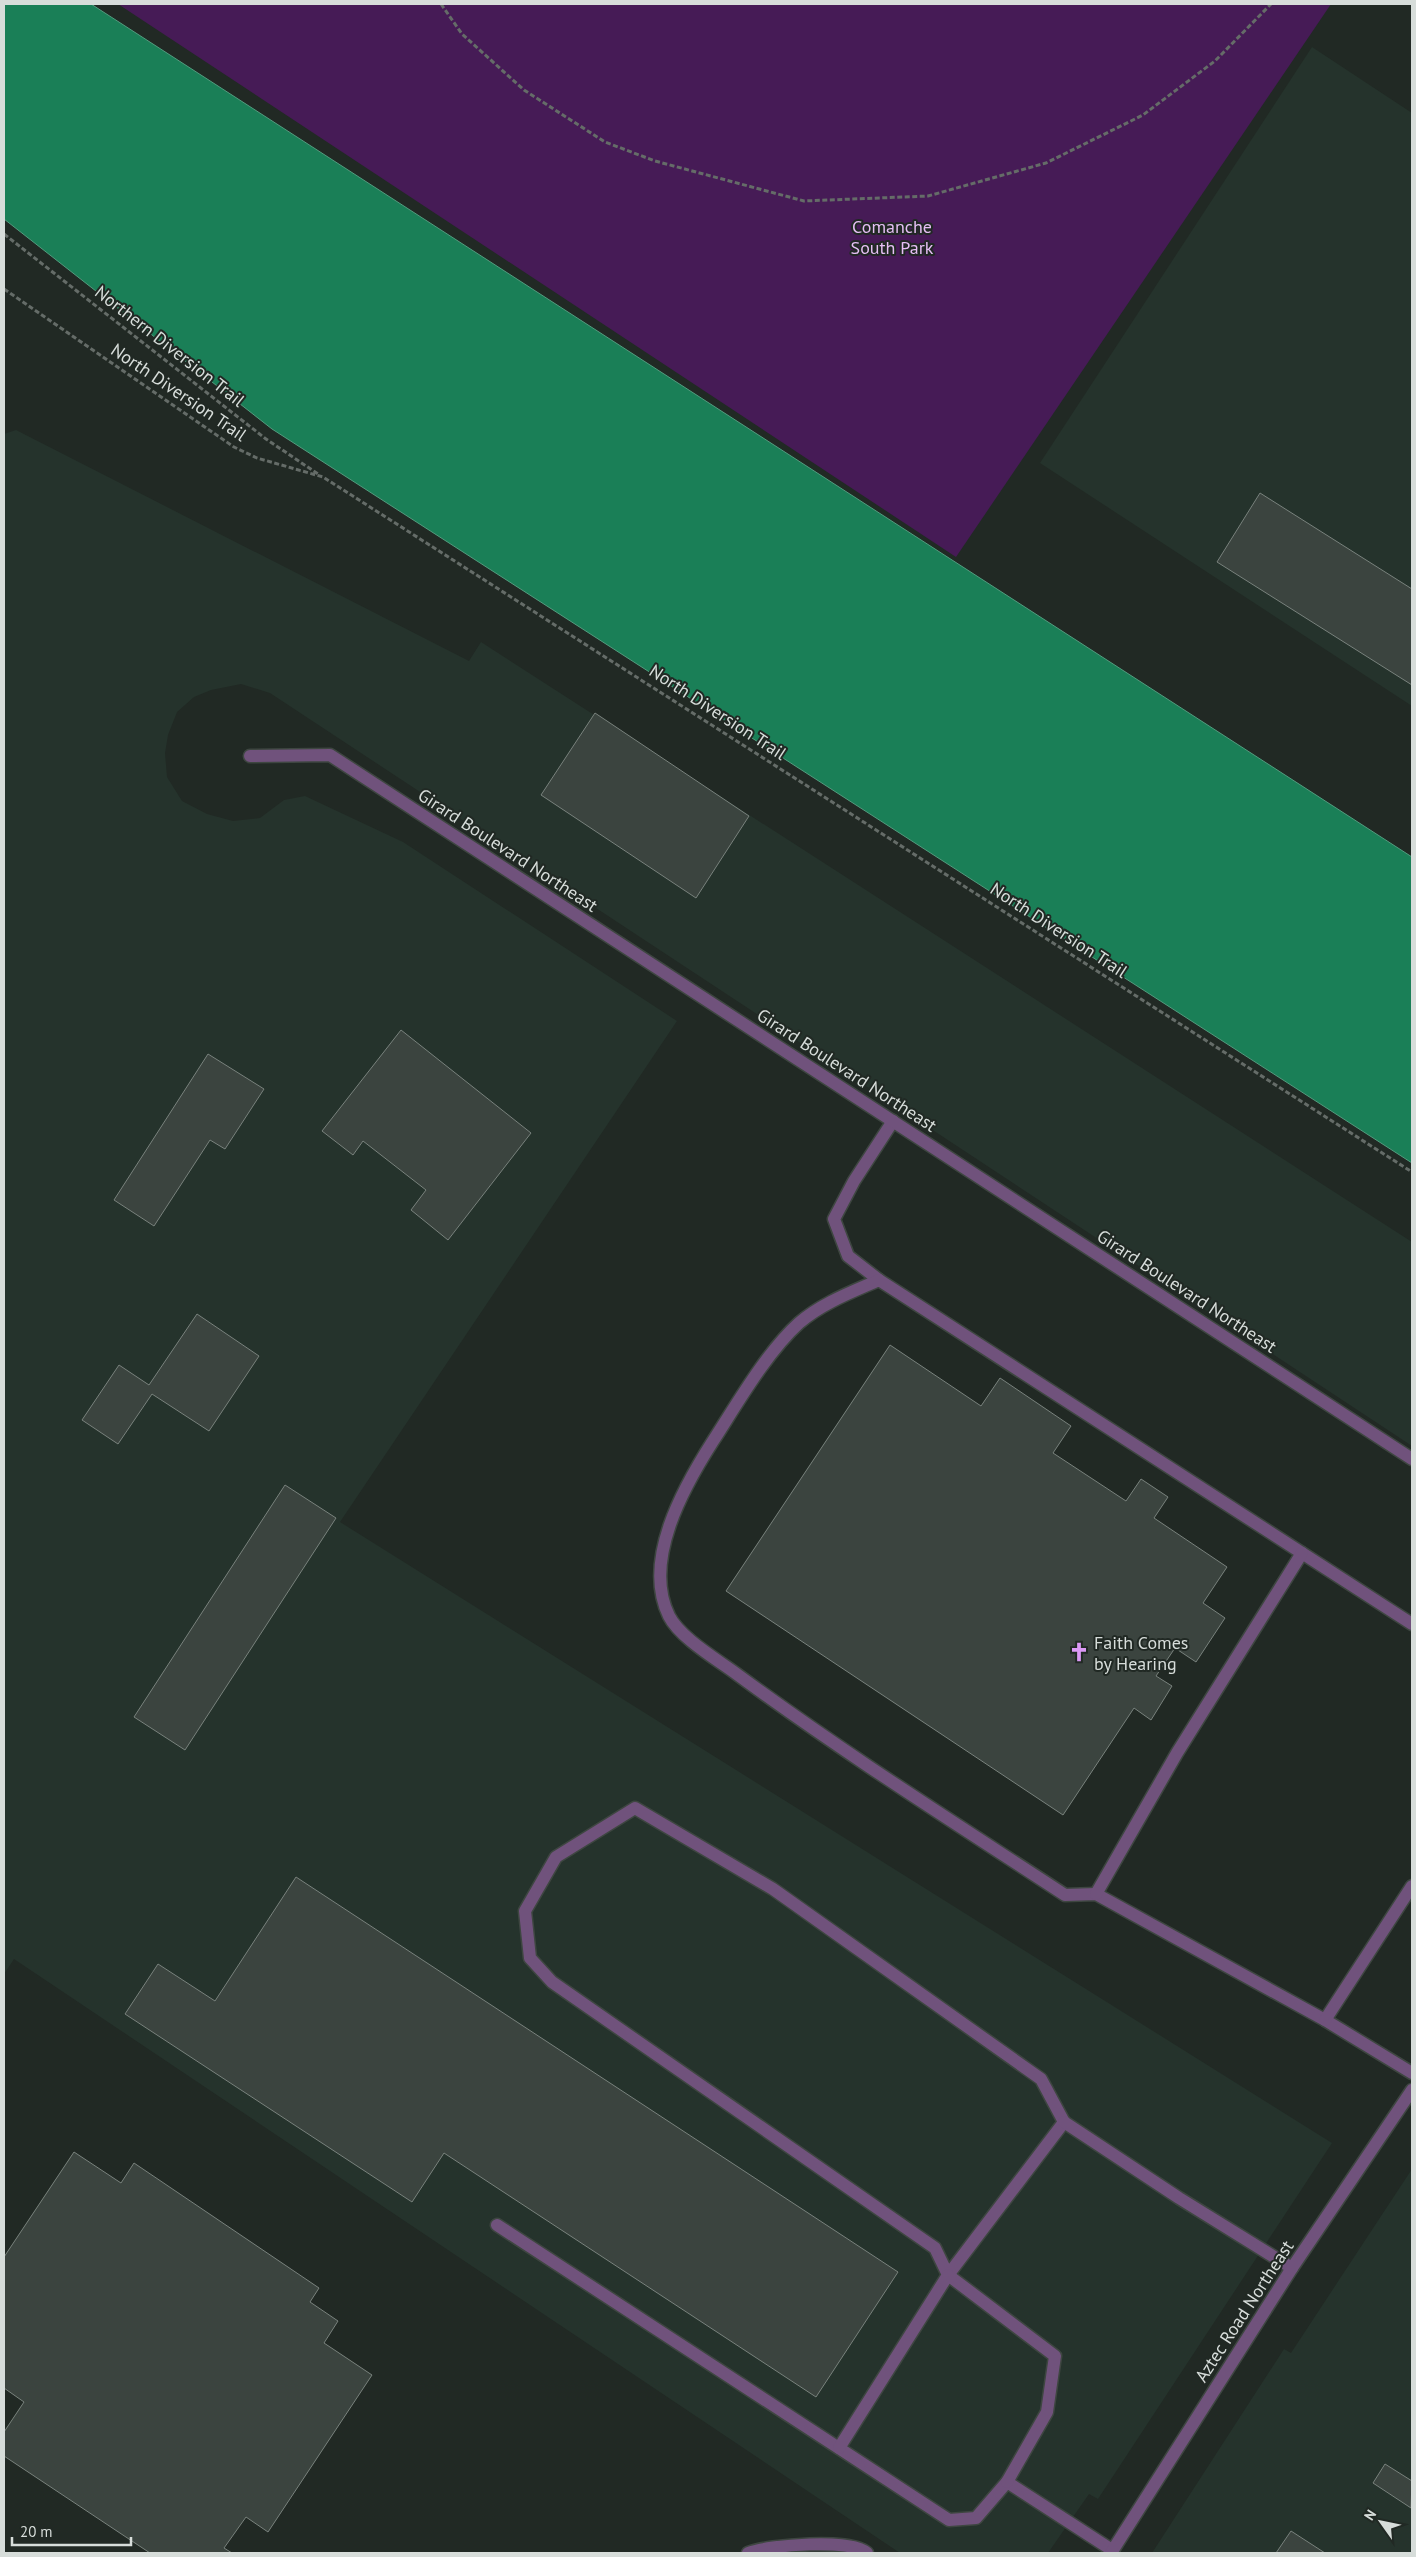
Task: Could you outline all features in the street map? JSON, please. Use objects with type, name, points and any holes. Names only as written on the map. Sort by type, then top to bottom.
[{"type":"street","name":"Girard Boulevard Northeast","points":[[250,756],[330,755],[1412,1459]]},
{"type":"street","points":[[893,1121],[854,1181],[834,1219],[848,1256],[880,1280],[1412,1624]]},
{"type":"street","points":[[880,1280],[826,1304],[799,1324],[763,1365],[692,1474],[665,1537],[660,1583],[669,1617],[685,1636],[798,1719],[1065,1895],[1096,1894],[1325,2020],[1412,2073]]},
{"type":"street","points":[[1096,1894],[1177,1753],[1302,1553]]},
{"type":"street","points":[[497,2225],[949,2520],[976,2518],[1007,2482],[1047,2412],[1055,2356],[948,2275],[935,2248],[552,1982],[530,1958],[525,1911],[556,1857],[635,1808],[773,1889],[1041,2080],[1064,2122],[1179,2198],[1292,2268]]},
{"type":"street","points":[[1325,2020],[1412,1886]]},
{"type":"street","name":"Aztec Road Northeast","points":[[1111,2552],[1292,2268],[1412,2090]]},
{"type":"street","points":[[839,2448],[948,2275],[1064,2122]]},
{"type":"street","points":[[1007,2482],[1111,2552]]},
{"type":"street","points":[[748,2553],[760,2548],[827,2544],[860,2547],[867,2553]]},
{"type":"path","points":[[441,4],[462,34],[524,90],[605,142],[655,161],[804,201],[928,196],[1046,163],[1144,115],[1216,61],[1271,4]]},
{"type":"path","name":"Northern Diversion Trail","points":[[4,234],[266,439],[323,477]]},
{"type":"path","name":"North Diversion Trail","points":[[4,289],[234,447],[257,458],[323,477],[1412,1172]]},
{"type":"shaded area","points":[[4,4],[91,4],[1412,857],[1412,1163],[272,429],[4,219]]},
{"type":"shaded area","points":[[1312,47],[1412,113],[1412,706],[1040,463]]},
{"type":"shaded area","points":[[16,430],[469,661],[481,642],[1412,1242],[1412,1446],[270,693],[241,684],[211,690],[194,697],[177,712],[168,735],[165,753],[167,777],[182,801],[207,814],[233,821],[260,818],[284,800],[305,796],[403,842],[677,1021],[340,1522],[1332,2143],[1098,2499],[1089,2494],[1048,2553],[900,2553],[14,1959],[4,1974],[4,434]]},
{"type":"shaded area","points":[[1412,2169],[1412,2553],[1152,2553],[1284,2349],[1291,2353]]},
{"type":"green space","name":"Comanche South Park","points":[[118,4],[1331,4],[956,557]]},
{"type":"building","points":[[1260,493],[1412,589],[1412,685],[1217,562]]},
{"type":"building","points":[[595,713],[749,816],[696,898],[541,795]]},
{"type":"building","points":[[401,1030],[531,1133],[448,1240],[411,1210],[426,1190],[363,1141],[353,1155],[322,1131]]},
{"type":"building","points":[[208,1054],[264,1089],[225,1149],[210,1140],[154,1226],[114,1200]]},
{"type":"building","points":[[197,1314],[259,1356],[209,1431],[152,1394],[118,1444],[82,1420],[119,1365],[149,1385]]},
{"type":"building","points":[[890,1345],[981,1406],[1000,1378],[1071,1426],[1053,1453],[1126,1501],[1141,1479],[1168,1497],[1154,1518],[1227,1567],[1203,1603],[1225,1618],[1196,1662],[1175,1648],[1156,1676],[1172,1686],[1151,1720],[1134,1708],[1063,1815],[726,1591]]},
{"type":"building","points":[[285,1485],[336,1518],[185,1750],[134,1717]]},
{"type":"building","points":[[296,1877],[898,2272],[816,2397],[444,2153],[412,2202],[125,2014],[158,1964],[215,2001]]},
{"type":"building","points":[[74,2152],[121,2183],[134,2163],[319,2288],[310,2302],[338,2321],[324,2343],[372,2375],[268,2532],[246,2517],[224,2548],[232,2553],[150,2553],[4,2456],[4,2432],[24,2402],[4,2388],[4,2257]]},
{"type":"building","points":[[1385,2464],[1412,2481],[1411,2508],[1373,2483]]},
{"type":"building","points":[[1291,2531],[1325,2553],[1276,2553]]},
{"type":"place","name":"Faith Comes by Hearing","points":[[1079,1652]]}]
